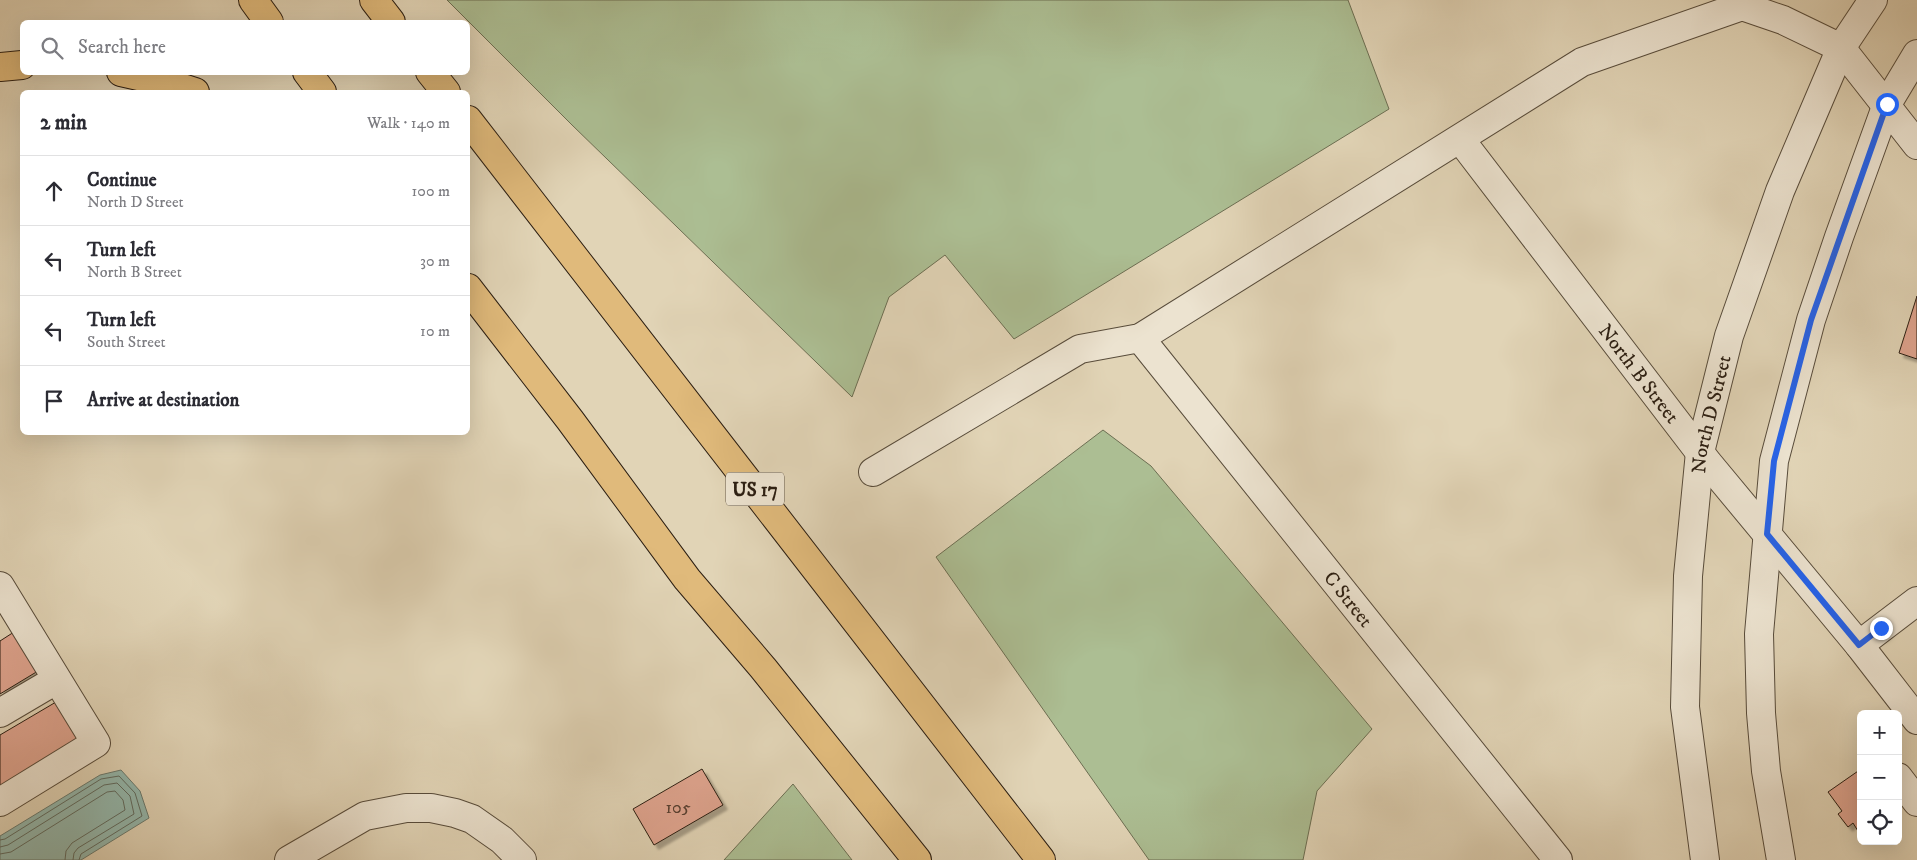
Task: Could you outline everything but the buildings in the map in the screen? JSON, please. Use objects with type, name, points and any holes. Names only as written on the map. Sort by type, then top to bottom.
[{"type":"highway","points":[[252,0],[267,20]]},
{"type":"highway","points":[[374,0],[390,20]]},
{"type":"highway","points":[[0,67],[20,65]]},
{"type":"highway","points":[[134,75],[188,90]]},
{"type":"highway","points":[[309,75],[320,90]]},
{"type":"highway","points":[[432,75],[444,90]]},
{"type":"highway","name":"US 17","points":[[470,123],[1041,860]]},
{"type":"highway","points":[[470,293],[570,420],[687,579],[763,668],[917,860]]},
{"type":"street","name":"North D Street","points":[[1705,860],[1685,707],[1688,576],[1700,452],[1729,336],[1780,191],[1841,48],[1873,0]]},
{"type":"street","points":[[873,472],[1080,349],[1140,338],[1582,62],[1740,3],[1783,20],[1841,48],[1887,104],[1917,145]]},
{"type":"street","points":[[1781,860],[1766,771],[1761,713],[1760,634],[1774,461],[1811,320],[1887,104],[1917,54]]},
{"type":"street","name":"North B Street","points":[[1460,138],[1700,452],[1859,645],[1903,712]]},
{"type":"street","name":"C Street","points":[[1140,338],[1558,860]]},
{"type":"street","points":[[0,586],[8,618],[56,680],[96,743],[0,802]]},
{"type":"street","points":[[1859,645],[1917,602]]},
{"type":"street","points":[[0,713],[56,680]]},
{"type":"street","points":[[1902,782],[1917,802]]},
{"type":"street","points":[[289,860],[365,816],[406,808],[431,808],[472,819],[502,840],[522,860]]},
{"type":"green space","points":[[447,0],[1348,0],[1389,109],[1014,339],[945,255],[889,297],[852,397],[572,125],[470,23],[470,20],[467,20]]},
{"type":"green space","points":[[1103,430],[1151,466],[1372,729],[1317,791],[1303,860],[1149,860],[936,557]]},
{"type":"green space","points":[[793,784],[852,860],[724,860]]},
{"type":"water","points":[[121,770],[140,791],[149,818],[81,860],[0,860],[0,836],[100,775]]},
{"type":"route","points":[[1881,628],[1859,645],[1767,534],[1774,461],[1811,320],[1887,104]]}]
